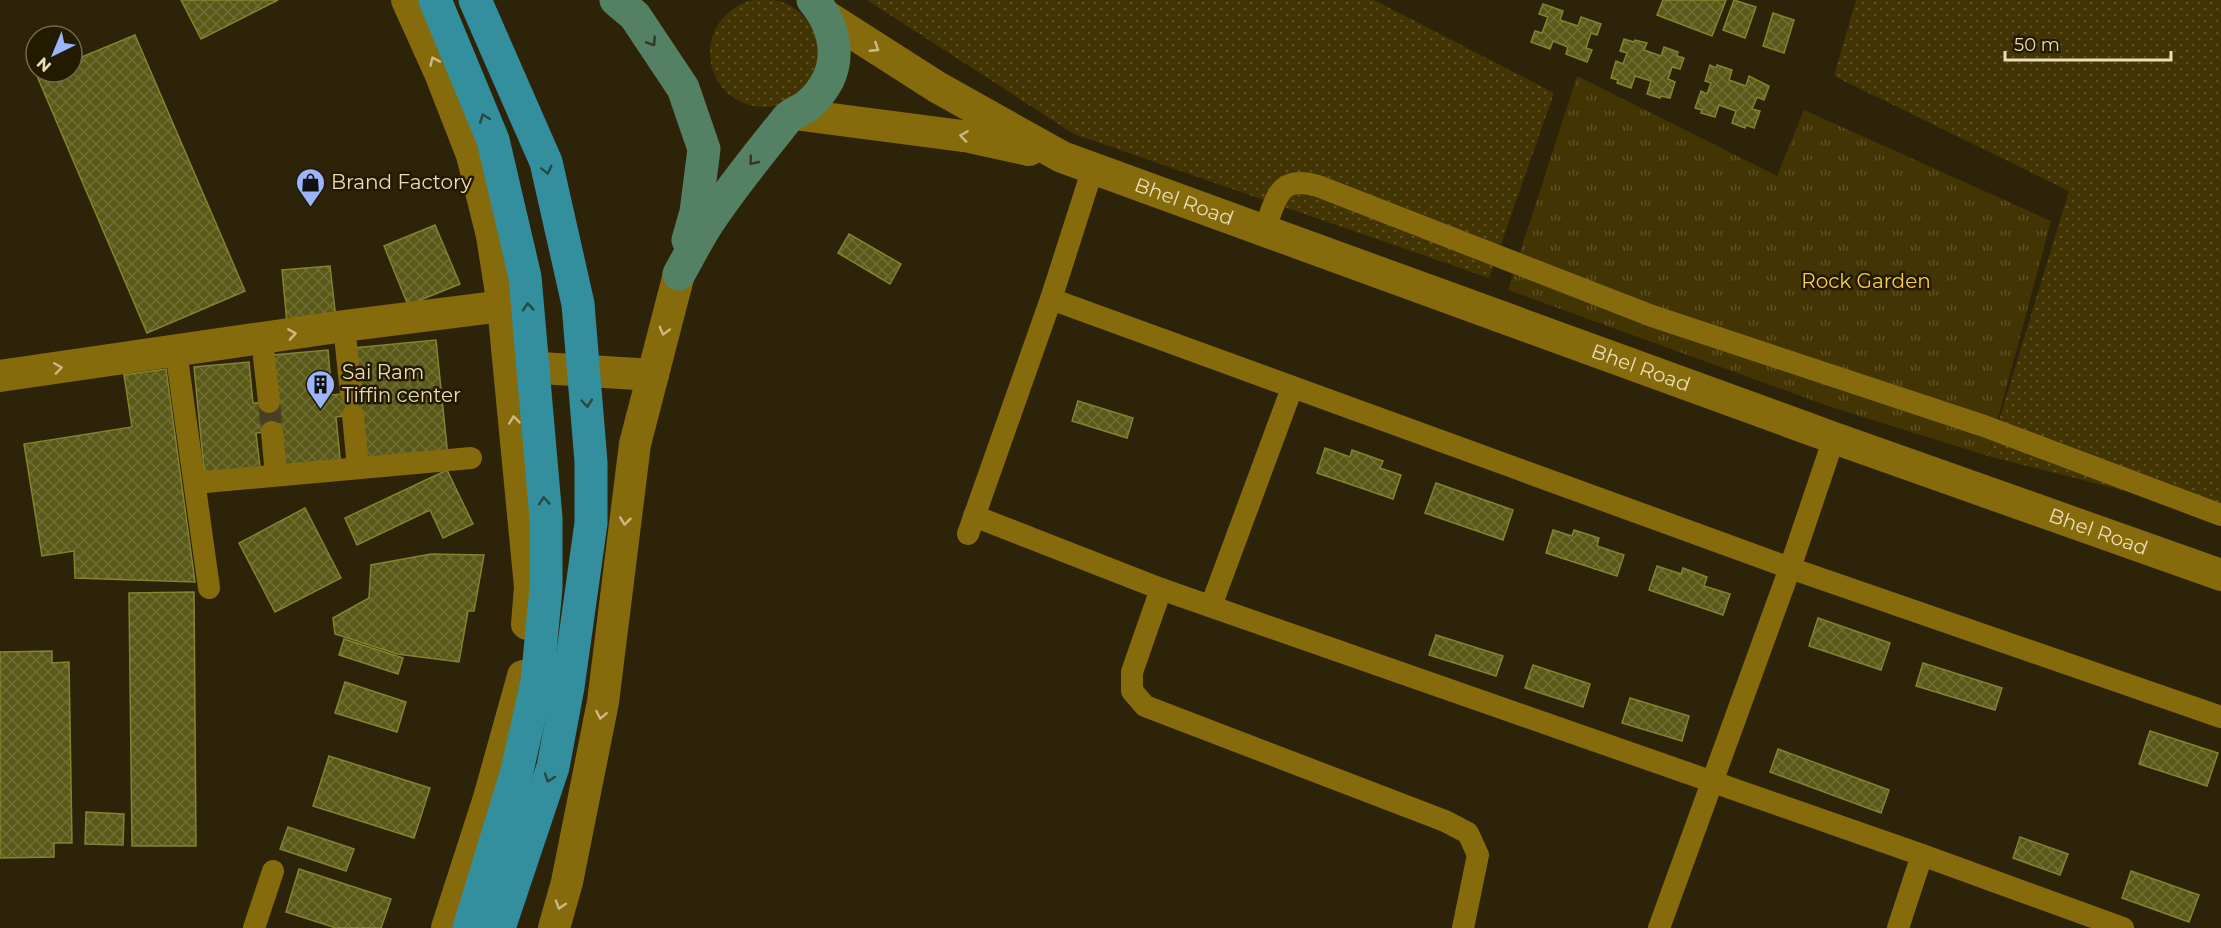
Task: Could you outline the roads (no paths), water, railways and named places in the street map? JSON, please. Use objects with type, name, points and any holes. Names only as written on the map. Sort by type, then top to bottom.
[{"type":"highway","points":[[435,0],[493,140],[525,277],[546,518],[546,588],[537,682],[517,771],[469,928]]},
{"type":"highway","points":[[476,0],[546,162],[578,304],[591,462],[591,524],[568,687],[555,755],[499,928]]},
{"type":"main road","points":[[616,0],[635,16],[683,88],[704,148],[696,212],[680,274]]},
{"type":"main road","points":[[680,274],[706,226],[742,174],[790,115],[808,105],[819,93],[830,72],[834,48],[832,32],[821,7]]},
{"type":"street","points":[[407,0],[440,73],[472,155],[492,236],[503,306],[530,587],[522,683],[489,798],[447,928]]},
{"type":"street","points":[[821,7],[948,93],[1062,157]]},
{"type":"street","points":[[794,114],[970,137],[1062,157]]},
{"type":"street","name":"Bhel Road","points":[[1062,157],[1834,438],[2221,575]]},
{"type":"street","points":[[1092,168],[1051,299],[971,525],[1713,781],[2123,928]]},
{"type":"street","points":[[1264,231],[1279,193],[1288,184],[1302,181],[1652,316],[1984,426],[2221,515]]},
{"type":"street","points":[[554,928],[567,882],[603,702],[635,444],[680,274]]},
{"type":"street","points":[[1051,299],[1790,568],[2221,717]]},
{"type":"street","points":[[0,376],[344,326],[503,306]]},
{"type":"street","points":[[344,326],[358,468]]},
{"type":"street","points":[[262,339],[269,402]]},
{"type":"street","points":[[176,351],[209,588]]},
{"type":"street","points":[[509,366],[653,375]]},
{"type":"street","points":[[1211,606],[1292,388]]},
{"type":"street","points":[[272,432],[276,475]]},
{"type":"street","points":[[1666,926],[1713,781],[1834,438]]},
{"type":"street","points":[[195,483],[471,458]]},
{"type":"street","points":[[1161,589],[1132,672],[1132,691],[1145,706],[1445,820],[1468,833],[1478,855],[1463,928]]},
{"type":"street","points":[[1898,928],[1922,855]]},
{"type":"street","points":[[254,928],[273,871]]},
{"type":"tunnel","points":[[269,402],[272,432]]},
{"type":"place","name":"Brand Factory","points":[[310,208]]},
{"type":"place","name":"Sai Ram Tiffin center","points":[[321,410]]},
{"type":"park label","name":"Rock Garden","points":[[1866,281]]}]
